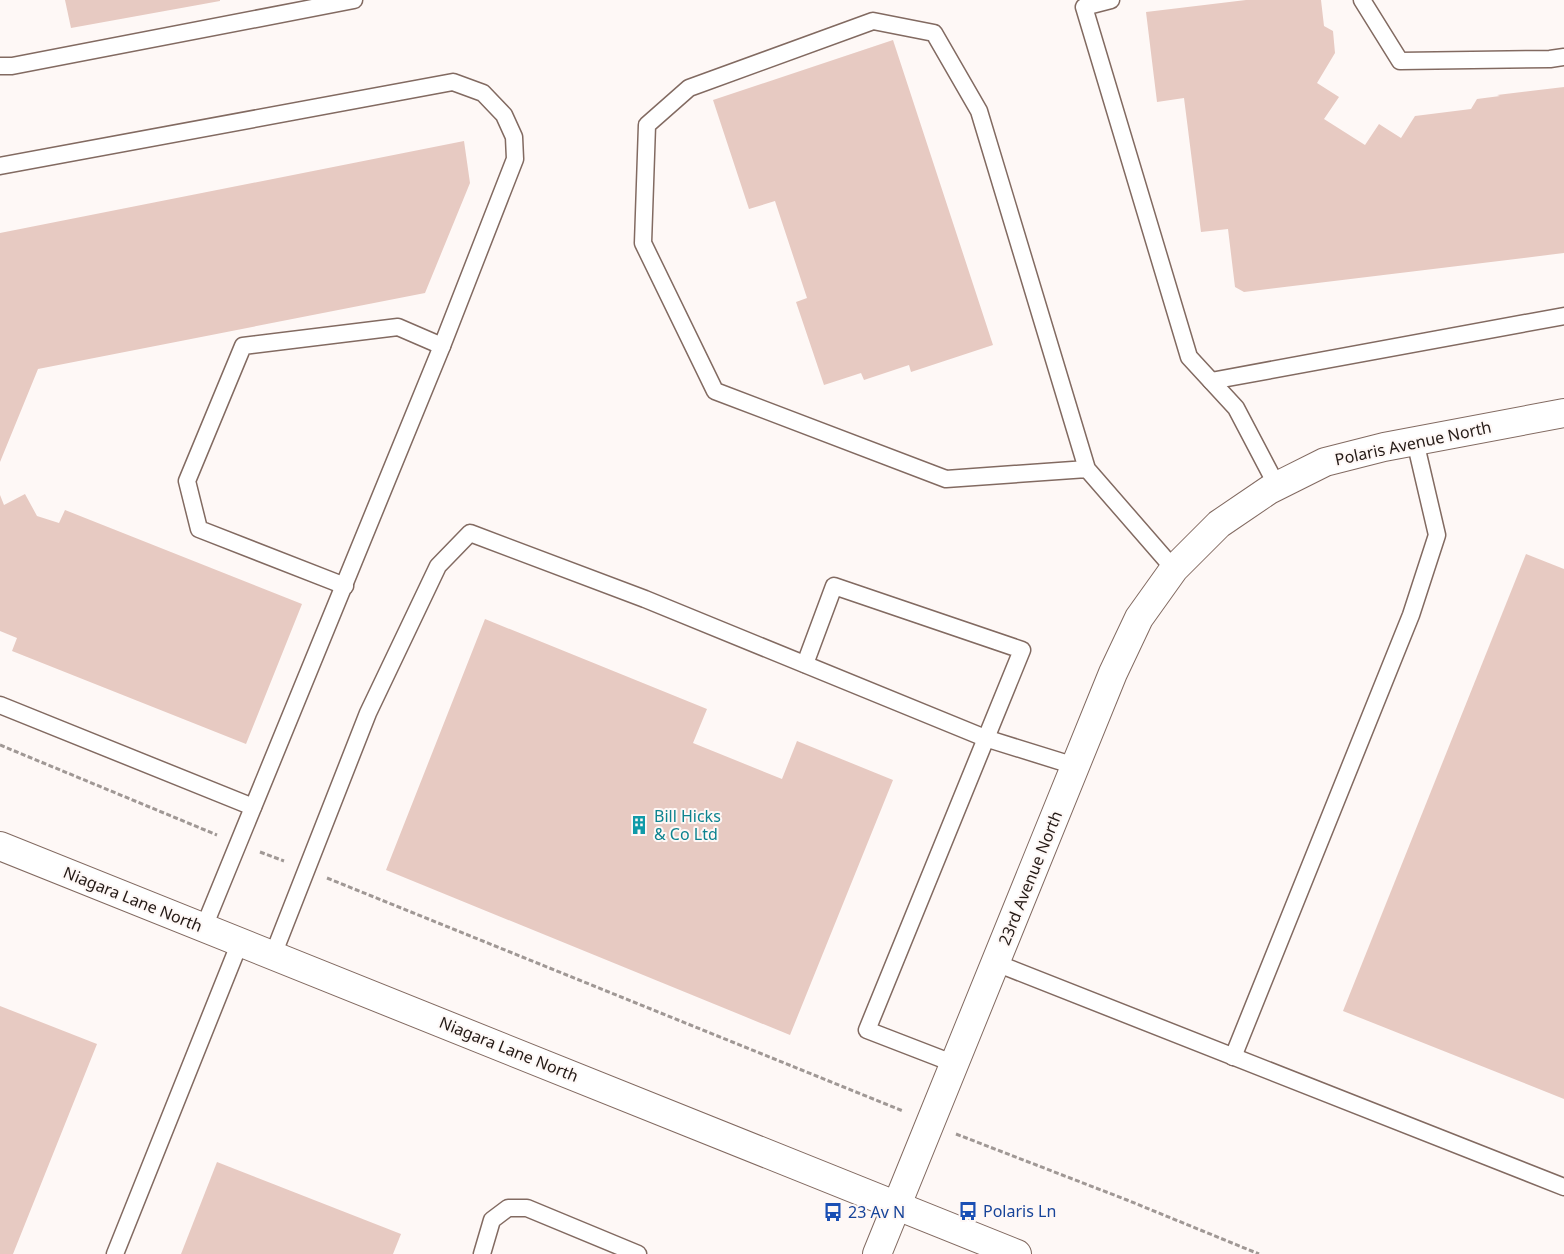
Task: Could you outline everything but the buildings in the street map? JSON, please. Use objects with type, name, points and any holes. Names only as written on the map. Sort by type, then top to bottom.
[{"type":"street","name":"Polaris Avenue North","points":[[1219,524],[1277,486],[1325,462],[1384,447],[1564,413]]},
{"type":"street","name":"23rd Avenue North","points":[[877,1254],[1113,673],[1139,618],[1174,569],[1219,524]]},
{"type":"street","name":"Niagara Lane North","points":[[0,846],[1017,1254]]},
{"type":"lane","points":[[0,66],[12,66],[354,0]]},
{"type":"lane","points":[[1111,0],[1084,7],[1189,357],[1236,408],[1277,486]]},
{"type":"lane","points":[[1362,0],[1400,61],[1550,59],[1564,57]]},
{"type":"lane","points":[[1087,469],[946,479],[715,391],[643,243],[647,125],[689,88],[872,21],[934,34],[979,111],[1087,469],[1174,569]]},
{"type":"lane","points":[[0,166],[453,82],[483,93],[504,115],[514,137],[515,159],[442,346],[204,927]]},
{"type":"lane","points":[[1211,381],[1564,316]]},
{"type":"lane","points":[[345,586],[199,529],[187,481],[190,472],[242,346],[398,327],[442,346]]},
{"type":"lane","points":[[1234,1057],[1411,615],[1437,535],[1415,441]]},
{"type":"lane","points":[[273,955],[368,713],[438,566],[470,533],[645,599],[985,738],[1075,766]]},
{"type":"lane","points":[[805,664],[834,586],[1022,650],[866,1030],[955,1064]]},
{"type":"lane","points":[[0,705],[253,807]]},
{"type":"lane","points":[[115,1254],[240,942]]},
{"type":"lane","points":[[996,963],[1564,1187]]},
{"type":"lane","points":[[482,1254],[492,1220],[508,1208],[527,1208],[638,1254]]},
{"type":"path","points":[[0,746],[909,1113]]},
{"type":"path","points":[[956,1133],[1259,1254]]},
{"type":"place","name":"Bill Hicks & Co Ltd","points":[[639,825]]},
{"type":"place","name":"Polaris Ln","points":[[968,1211]]},
{"type":"place","name":"23 Av N","points":[[833,1212]]}]
